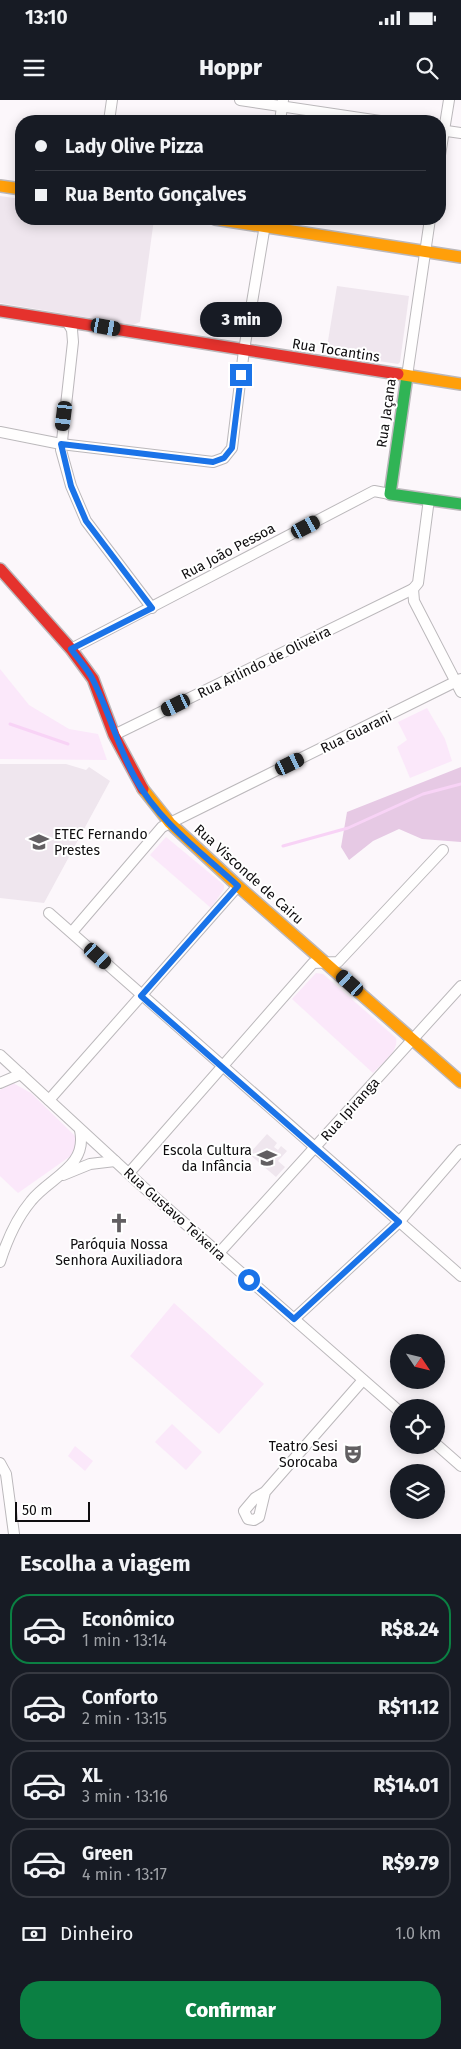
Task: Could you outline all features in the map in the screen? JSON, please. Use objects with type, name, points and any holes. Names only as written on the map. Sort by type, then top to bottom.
[{"type":"main road","points":[[0,186],[15,188]]},
{"type":"main road","points":[[281,225],[425,252],[461,256]]},
{"type":"main road","name":"Rua Tocantins","points":[[0,310],[461,384]]},
{"type":"main road","name":"Rua Jaçana","points":[[390,494],[407,376]]},
{"type":"main road","name":"Rua João Pessoa","points":[[390,494],[461,504]]},
{"type":"main road","name":"Rua Visconde de Cairu","points":[[0,569],[71,649],[93,679],[114,735],[136,779],[152,803],[170,824],[461,1082]]},
{"type":"street","points":[[110,115],[112,100]]},
{"type":"street","points":[[240,100],[283,103],[348,115]]},
{"type":"street","points":[[446,115],[449,100]]},
{"type":"street","points":[[446,131],[461,133]]},
{"type":"street","points":[[0,432],[61,444],[213,462],[224,458],[232,448],[244,350],[265,225]]},
{"type":"street","name":"Rua Jaçana","points":[[407,376],[429,225]]},
{"type":"street","points":[[67,321],[72,330],[73,342],[61,444],[71,486],[86,521],[152,608]]},
{"type":"street","name":"Rua João Pessoa","points":[[71,649],[374,491],[390,494]]},
{"type":"street","points":[[430,499],[418,582],[413,589],[414,601],[458,681],[461,692]]},
{"type":"street","name":"Rua Arlindo de Oliveira","points":[[114,735],[413,589]]},
{"type":"street","name":"Rua Guarani","points":[[72,932],[162,827],[458,681]]},
{"type":"street","points":[[129,1174],[313,963],[338,962],[444,850]]},
{"type":"street","points":[[49,1100],[238,886]]},
{"type":"street","points":[[49,913],[461,1276]]},
{"type":"street","name":"Rua Ipiranga","points":[[219,1253],[461,986]]},
{"type":"street","name":"Rua Gustavo Teixeira","points":[[0,1055],[129,1174],[390,1403]]},
{"type":"street","points":[[0,1083],[21,1074]]},
{"type":"street","points":[[0,1262],[16,1222],[36,1195],[60,1176],[79,1155],[83,1141],[80,1130]]},
{"type":"street","points":[[294,1319],[399,1222],[461,1150]]},
{"type":"street","points":[[60,1176],[90,1164],[115,1161]]},
{"type":"street","points":[[265,1492],[363,1380]]},
{"type":"street","points":[[445,1452],[461,1466]]},
{"type":"street","points":[[0,1463],[6,1474],[14,1534]]},
{"type":"shaded area","points":[[0,196],[15,198],[15,225],[153,225],[140,322],[133,325],[0,303]]},
{"type":"shaded area","points":[[337,286],[409,296],[400,362],[398,364],[326,353]]},
{"type":"shaded area","points":[[0,669],[29,705],[69,729],[98,734],[107,760],[0,759]]},
{"type":"shaded area","points":[[427,708],[445,739],[452,761],[410,778],[397,747],[407,740],[398,722]]},
{"type":"shaded area","name":"ETEC Fernando Prestes","points":[[0,764],[66,764],[86,770],[89,767],[110,781],[44,903],[0,898]]},
{"type":"shaded area","points":[[461,767],[461,842],[422,839],[399,829],[373,841],[349,860],[341,847],[347,812]]},
{"type":"shaded area","points":[[166,837],[224,885],[224,889],[211,908],[150,855]]},
{"type":"shaded area","points":[[316,973],[323,974],[396,1038],[395,1048],[392,1053],[373,1073],[292,999]]},
{"type":"shaded area","points":[[13,1083],[31,1093],[75,1136],[75,1147],[72,1155],[18,1193],[0,1176],[0,1090]]},
{"type":"shaded area","name":"Escola Cultura da Infância","points":[[267,1134],[277,1143],[274,1147],[278,1150],[281,1146],[287,1151],[278,1161],[285,1167],[276,1177],[249,1154]]},
{"type":"shaded area","points":[[174,1303],[264,1384],[219,1434],[130,1356]]},
{"type":"shaded area","points":[[172,1424],[202,1452],[186,1470],[155,1442]]},
{"type":"shaded area","points":[[75,1446],[93,1461],[85,1471],[68,1456]]},
{"type":"waterway","points":[[10,724],[68,744]]},
{"type":"waterway","points":[[283,846],[348,828],[423,794],[461,784]]},
{"type":"traffic: fast","points":[[407,376],[390,494],[461,504]]},
{"type":"traffic: slow","points":[[0,186],[15,188]]},
{"type":"traffic: slow","points":[[254,225],[461,257]]},
{"type":"traffic: slow","points":[[398,374],[461,384]]},
{"type":"traffic: slow","points":[[143,789],[170,823],[238,886],[461,1082]]},
{"type":"traffic: jam","points":[[0,311],[398,374]]},
{"type":"traffic: jam","points":[[0,569],[71,649],[93,679],[114,735],[143,789]]},
{"type":"place","name":"ETEC Fernando Prestes","points":[[39,842]]},
{"type":"place","name":"Escola Cultura da Infância","points":[[267,1158]]},
{"type":"place","name":"Paróquia Nossa Senhora Auxiliadora","points":[[119,1223]]},
{"type":"place","name":"Teatro Sesi Sorocaba","points":[[353,1454]]},
{"type":"route","points":[[241,375],[232,448],[219,461],[213,462],[61,444],[60,450],[71,486],[86,521],[152,608],[71,649],[93,679],[114,735],[136,779],[152,803],[170,824],[238,886],[141,996],[399,1222],[294,1319],[249,1280]]}]
